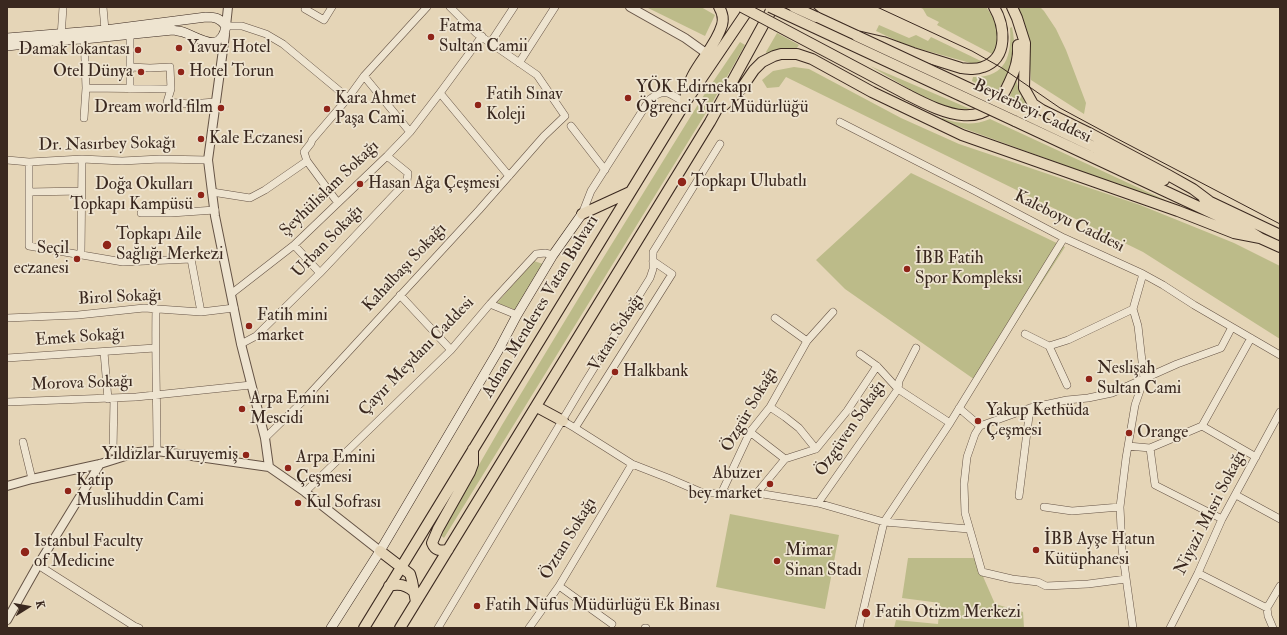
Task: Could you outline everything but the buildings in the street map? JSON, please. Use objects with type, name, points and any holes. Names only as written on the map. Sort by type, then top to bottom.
[{"type":"main road","points":[[685,103],[686,93],[692,76],[714,41],[722,24],[722,12],[719,7]]},
{"type":"main road","points":[[742,7],[908,95],[943,112],[964,116],[979,114],[992,107],[1001,97],[1013,74],[1019,52],[1018,38],[1008,7]]},
{"type":"main road","name":"Adnan Menderes Vatan Bulvarı","points":[[364,628],[685,103],[750,7]]},
{"type":"main road","name":"Beylerbeyi Caddesi","points":[[770,7],[1209,201],[1280,235]]},
{"type":"main road","points":[[400,628],[537,407],[717,110],[773,7]]},
{"type":"main road","points":[[794,7],[816,17]]},
{"type":"main road","points":[[804,7],[816,17]]},
{"type":"main road","points":[[857,36],[883,42],[961,68],[977,69],[994,61],[999,55],[1001,49],[1003,33],[1000,19],[994,7]]},
{"type":"main road","points":[[1012,7],[1017,18],[1024,43],[1024,88],[1033,104],[1168,175],[1193,189],[1209,201]]},
{"type":"main road","points":[[7,38],[130,34],[173,30],[182,31],[208,43],[221,39],[226,31],[223,21],[214,17],[105,30],[84,35]]},
{"type":"main road","name":"Beylerbeyi Caddesi","points":[[816,17],[1246,229],[1276,246]]},
{"type":"main road","points":[[7,46],[61,36]]},
{"type":"main road","points":[[717,110],[729,102],[762,62],[781,54],[797,54],[812,59],[872,92],[962,135],[1234,232],[1260,238]]},
{"type":"main road","points":[[332,628],[380,551],[553,255],[582,214],[630,192]]},
{"type":"main road","points":[[1276,246],[1275,250],[1280,255]]},
{"type":"main road","points":[[537,407],[563,421]]},
{"type":"main road","points":[[448,550],[438,550],[434,548],[432,543],[438,529],[470,472],[473,464],[473,450]]},
{"type":"main road","points":[[380,551],[410,574],[416,602]]},
{"type":"main road","points":[[389,586],[403,585],[414,592]]},
{"type":"street","points":[[61,36],[63,7]]},
{"type":"street","points":[[103,7],[105,30]]},
{"type":"street","points":[[228,7],[208,160],[215,210],[241,344],[265,438],[269,467]]},
{"type":"street","points":[[306,8],[324,20],[332,7]]},
{"type":"street","points":[[338,202],[308,161],[304,152],[364,76],[427,7]]},
{"type":"street","points":[[450,7],[476,33],[491,42],[519,63],[555,7]]},
{"type":"street","points":[[491,42],[514,7]]},
{"type":"street","points":[[630,7],[685,38],[706,52]]},
{"type":"street","points":[[226,31],[242,26],[266,34],[283,44],[348,98]]},
{"type":"street","points":[[130,34],[130,88]]},
{"type":"street","points":[[84,35],[86,88],[84,118]]},
{"type":"street","name":"Şeyhülislam Sokağı","points":[[232,294],[294,245],[387,156],[410,132],[482,36]]},
{"type":"street","name":"Kahalbaşı Sokağı","points":[[265,438],[304,401],[479,210],[544,136],[565,116],[537,75],[519,63]]},
{"type":"street","points":[[130,67],[170,67],[170,89],[167,102],[190,104],[215,102]]},
{"type":"street","points":[[364,76],[410,132]]},
{"type":"street","points":[[86,88],[170,89]]},
{"type":"street","points":[[582,214],[591,192],[650,99],[663,92],[673,95],[685,103]]},
{"type":"street","points":[[440,94],[509,176]]},
{"type":"street","name":"Kaleboyu Caddesi","points":[[840,122],[1064,238],[1143,274],[1280,355]]},
{"type":"street","points":[[571,126],[605,170]]},
{"type":"street","points":[[438,628],[584,384],[650,278],[653,269],[653,252],[720,144]]},
{"type":"street","name":"Urban Sokağı","points":[[241,344],[256,336],[320,273],[407,181],[408,173],[387,156]]},
{"type":"street","points":[[81,254],[82,159]]},
{"type":"street","name":"Dr. Nasırbey Sokağı","points":[[7,160],[29,162],[82,159],[208,160]]},
{"type":"street","points":[[212,192],[250,198],[265,190],[308,161]]},
{"type":"street","points":[[29,162],[29,246],[123,262],[191,259],[201,312]]},
{"type":"street","points":[[29,192],[81,191]]},
{"type":"street","points":[[141,213],[171,214],[215,210]]},
{"type":"street","points":[[859,628],[884,522],[950,423],[1064,238]]},
{"type":"street","points":[[294,245],[320,273]]},
{"type":"street","name":"Çayır Meydanı Caddesi","points":[[305,492],[451,350],[490,304],[536,254],[545,253],[553,255]]},
{"type":"street","name":"Vatan Sokağı","points":[[575,428],[672,274],[653,261]]},
{"type":"street","points":[[1133,628],[1122,549],[1120,507],[1135,404],[1144,379],[1138,326],[1133,309],[1143,274]]},
{"type":"street","points":[[400,295],[451,350]]},
{"type":"street","points":[[490,304],[517,315]]},
{"type":"street","name":"Birol Sokağı","points":[[7,318],[78,315],[144,308],[201,312],[234,308]]},
{"type":"street","points":[[156,309],[155,348],[157,451]]},
{"type":"street","points":[[1049,346],[1068,340],[1133,309]]},
{"type":"street","name":"Özgür Sokağı","points":[[721,494],[750,432],[770,407],[807,341],[833,312]]},
{"type":"street","points":[[775,318],[807,341]]},
{"type":"street","points":[[1126,579],[1088,584],[1046,586],[1038,582],[1012,579],[982,572],[965,513],[964,484],[967,457],[975,434],[980,426],[1014,412],[1067,400],[1088,398],[1112,393],[1177,364],[1221,348],[1232,327]]},
{"type":"street","points":[[1025,334],[1049,346],[1067,385]]},
{"type":"street","points":[[1128,446],[1150,448],[1202,426],[1251,338]]},
{"type":"street","name":"Emek Sokağı","points":[[7,358],[155,348]]},
{"type":"street","name":"Özgüven Sokağı","points":[[818,503],[898,389],[899,381],[916,348]]},
{"type":"street","points":[[104,352],[111,398],[113,451]]},
{"type":"street","points":[[860,354],[877,366],[898,389],[950,423]]},
{"type":"street","points":[[757,493],[785,459],[816,449],[847,411],[877,366]]},
{"type":"street","name":"Morova Sokağı","points":[[7,402],[157,395],[251,385]]},
{"type":"street","points":[[770,407],[799,428],[816,449]]},
{"type":"street","points":[[959,408],[980,426]]},
{"type":"street","points":[[1019,496],[1030,408]]},
{"type":"street","name":"Niyazi Mısri Sokağı","points":[[1170,628],[1198,573],[1222,519],[1256,457],[1277,425],[1280,412]]},
{"type":"street","points":[[563,421],[632,464],[704,493],[757,493],[818,503],[884,522],[969,529]]},
{"type":"street","points":[[1202,426],[1256,457]]},
{"type":"street","points":[[750,432],[785,459]]},
{"type":"street","points":[[23,442],[32,479]]},
{"type":"street","points":[[1150,448],[1154,485],[1222,519]]},
{"type":"street","points":[[7,486],[100,464],[138,452],[157,451],[269,467],[305,492],[380,551]]},
{"type":"street","points":[[7,620],[38,565],[100,464]]},
{"type":"street","name":"Öztan Sokağı","points":[[529,628],[559,586],[632,464]]},
{"type":"street","points":[[1236,495],[1280,519]]},
{"type":"street","points":[[1044,507],[1072,510],[1120,507]]},
{"type":"street","points":[[38,565],[134,626],[140,628]]},
{"type":"street","points":[[1198,573],[1267,608]]},
{"type":"street","points":[[559,586],[612,624]]},
{"type":"street","points":[[1273,628],[1268,616],[1267,608],[1280,586]]},
{"type":"shaded area","points":[[646,7],[701,7],[715,15],[705,36]]},
{"type":"shaded area","points":[[919,7],[986,7],[998,30],[999,36],[996,48],[992,54],[937,25],[939,22],[927,16],[923,9]]},
{"type":"shaded area","points":[[1016,7],[1040,7],[1056,29],[1066,50],[1086,103],[1084,114],[1031,80],[1028,39]]},
{"type":"shaded area","points":[[879,25],[909,38],[916,35],[928,41],[931,37],[983,62],[974,64],[906,45],[876,31]]},
{"type":"shaded area","points":[[1012,27],[1014,41],[1013,60],[1005,79],[996,93],[972,81],[973,77],[993,74],[1005,63],[1010,47],[1010,28]]},
{"type":"shaded area","points":[[777,33],[799,45],[796,49],[777,50],[767,54],[766,52]]},
{"type":"shaded area","points":[[740,42],[745,45],[712,103],[444,538],[439,534],[502,425],[702,98]]},
{"type":"shaded area","points":[[870,66],[975,111],[966,114],[935,104]]},
{"type":"shaded area","points":[[794,67],[809,69],[901,118],[959,144],[1140,205],[1234,243],[1280,266],[1280,339],[1143,252],[786,77],[779,87],[767,88],[762,80],[773,71]]},
{"type":"shaded area","points":[[1016,80],[1020,93],[1029,108],[1009,99]]},
{"type":"shaded area","points":[[942,118],[954,122],[966,123],[978,123],[990,119],[1165,200],[1165,202],[941,120]]},
{"type":"shaded area","points":[[911,173],[1065,247],[978,382],[845,289],[816,260]]},
{"type":"shaded area","points":[[534,261],[543,264],[516,310],[497,303]]},
{"type":"shaded area","name":"Mimar Sinan Stadı","points":[[730,514],[839,535],[825,609],[716,587]]},
{"type":"shaded area","points":[[908,558],[975,558],[995,604],[1023,612],[1024,628],[894,628],[896,620],[938,624],[940,603],[902,598]]},
{"type":"tram line","points":[[877,7],[972,51],[1002,68],[1060,108],[1280,224]]},
{"type":"place","name":"Fatma Sultan Camii","points":[[431,37]]},
{"type":"place","name":"Yavuz Hotel","points":[[179,48]]},
{"type":"place","name":"Damak lokantası","points":[[138,50]]},
{"type":"place","name":"Otel Dünya","points":[[141,72]]},
{"type":"place","name":"Hotel Torun","points":[[181,72]]},
{"type":"place","name":"YÖK Edirnekapı Öğrenci Yurt Müdürlüğü","points":[[628,98]]},
{"type":"place","name":"Fatih Sınav Koleji","points":[[478,105]]},
{"type":"place","name":"Dream world film","points":[[221,108]]},
{"type":"place","name":"Kara Ahmet Paşa Cami","points":[[327,109]]},
{"type":"place","name":"Kale Eczanesi","points":[[201,139]]},
{"type":"place","name":"Topkapı Ulubatlı","points":[[682,182]]},
{"type":"place","name":"Hasan Ağa Çeşmesi","points":[[360,184]]},
{"type":"place","name":"Doğa Okulları Topkapı Kampüsü","points":[[201,195]]},
{"type":"place","name":"Topkapı Aile Sağlığı Merkezi","points":[[107,245]]},
{"type":"place","name":"Seçil eczanesi","points":[[77,259]]},
{"type":"place","name":"İBB Fatih Spor Kompleksi","points":[[907,269]]},
{"type":"place","name":"Fatih mini market","points":[[249,326]]},
{"type":"place","name":"Halkbank","points":[[615,372]]},
{"type":"place","name":"Neslişah Sultan Cami","points":[[1089,379]]},
{"type":"place","name":"Arpa Emini Mescidi","points":[[242,409]]},
{"type":"place","name":"Yakup Kethüda Çeşmesi","points":[[978,421]]},
{"type":"place","name":"Orange","points":[[1129,433]]},
{"type":"place","name":"Yildizlar Kuruyemiş","points":[[246,455]]},
{"type":"place","name":"Arpa Emini Çeşmesi","points":[[288,468]]},
{"type":"place","name":"Abuzer bey market","points":[[770,484]]},
{"type":"place","name":"Katip Muslihuddin Cami","points":[[68,491]]},
{"type":"place","name":"Kul Sofrası","points":[[298,503]]},
{"type":"place","name":"İBB Ayşe Hatun Kütüphanesi","points":[[1036,550]]},
{"type":"place","name":"Istanbul Faculty of Medicine","points":[[25,552]]},
{"type":"place","name":"Mimar Sinan Stadı","points":[[777,561]]},
{"type":"place","name":"Fatih Nüfus Müdürlüğü Ek Binası","points":[[477,606]]},
{"type":"place","name":"Fatih Otizm Merkezi","points":[[866,613]]}]
